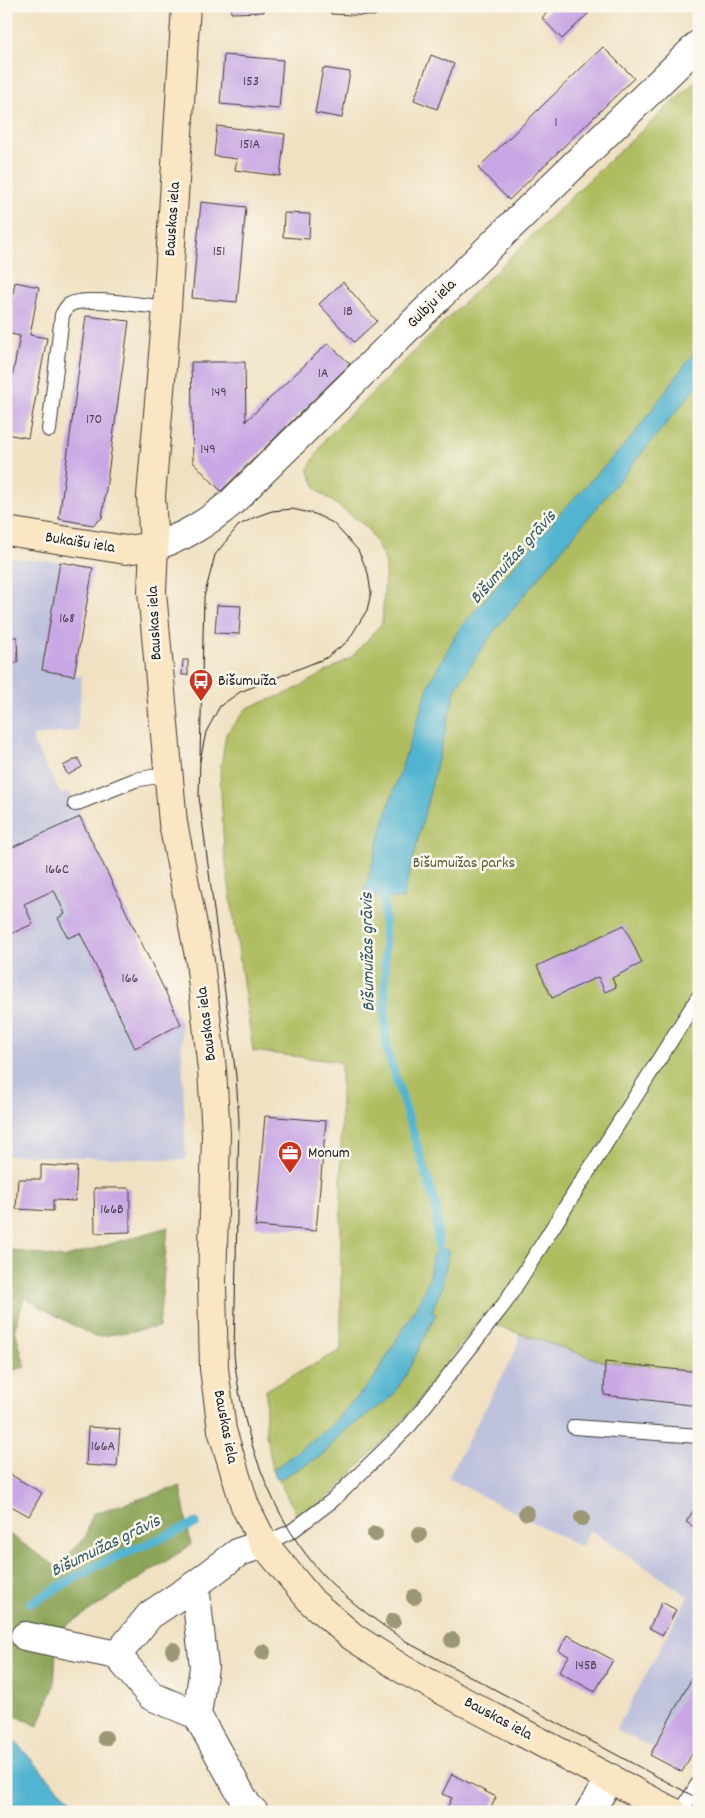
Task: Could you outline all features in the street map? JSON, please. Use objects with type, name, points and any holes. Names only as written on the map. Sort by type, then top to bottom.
[{"type":"street","name":"Bauskas iela","points":[[186,6],[167,308],[152,496],[154,546],[152,592],[173,823],[200,961],[212,1070],[216,1134],[212,1286],[214,1369],[222,1430],[245,1506],[264,1544],[313,1603],[353,1637],[404,1670],[673,1812]]},
{"type":"street","name":"Gulbju iela","points":[[154,546],[174,540],[209,522],[232,502],[513,224],[699,44]]},
{"type":"street","name":"Bukaišu iela","points":[[6,531],[126,550],[154,546]]},
{"type":"street","points":[[118,1655],[150,1615],[240,1552],[264,1544]]},
{"type":"street","points":[[195,1585],[204,1667],[196,1715]]},
{"type":"street","points":[[25,1636],[118,1655],[151,1696],[196,1715],[247,1805],[254,1812]]},
{"type":"street","points":[[589,1812],[611,1778]]},
{"type":"lane","points":[[49,430],[62,315],[68,306],[78,301],[96,301],[167,308]]},
{"type":"lane","points":[[75,804],[135,780],[168,774]]},
{"type":"lane","points":[[264,1544],[292,1531],[333,1500],[410,1425],[505,1303],[699,996]]},
{"type":"lane","points":[[574,1427],[699,1436]]},
{"type":"lane","points":[[681,1812],[699,1782]]},
{"type":"shaded area","points":[[6,558],[60,562],[93,568],[74,676],[82,676],[77,731],[33,736],[34,744],[61,794],[70,792],[181,1024],[186,1160],[6,1155]]},
{"type":"shaded area","points":[[523,1314],[699,1339],[699,1665],[653,1748],[616,1730],[688,1596],[590,1530],[581,1547],[448,1478],[516,1350]]},
{"type":"green space","name":"Bišumuižas parks","points":[[699,78],[699,1372],[605,1362],[479,1320],[406,1417],[332,1494],[298,1517],[273,1470],[266,1434],[266,1390],[341,1350],[341,1062],[253,1051],[224,850],[220,773],[226,734],[247,708],[290,692],[352,657],[382,623],[386,562],[368,528],[317,490],[308,469],[326,438],[596,173]]},
{"type":"green space","points":[[168,1227],[159,1327],[95,1337],[24,1298],[15,1329],[25,1367],[6,1372],[6,1249],[63,1258]]},
{"type":"green space","points":[[180,1486],[191,1545],[57,1632],[54,1687],[38,1726],[6,1712],[6,1532],[57,1567],[86,1536],[92,1514]]},
{"type":"water","points":[[699,346],[699,384],[492,634],[456,688],[403,899],[363,896],[389,805],[430,682],[459,629],[565,508],[631,438]]},
{"type":"water","points":[[438,1249],[449,1250],[442,1287],[432,1311],[436,1314],[405,1377],[391,1398],[343,1432],[323,1455],[278,1480],[273,1470],[328,1428],[373,1380],[419,1302],[429,1279],[432,1257]]},
{"type":"water","points":[[6,1732],[56,1786],[85,1812],[6,1812]]},
{"type":"building","points":[[231,6],[264,6],[264,12],[231,13]]},
{"type":"building","points":[[332,6],[375,6],[375,16],[331,14]]},
{"type":"building","points":[[545,6],[596,6],[562,39],[542,18],[549,10]]},
{"type":"building","points":[[603,47],[634,78],[509,200],[478,168]]},
{"type":"building","points":[[224,55],[283,60],[279,109],[220,104]]},
{"type":"building","points":[[431,55],[454,64],[437,109],[414,100]]},
{"type":"building","points":[[323,68],[350,72],[342,118],[315,113]]},
{"type":"building","points":[[217,126],[285,134],[280,176],[235,170],[237,159],[214,156]]},
{"type":"building","points":[[201,202],[246,207],[237,302],[192,298]]},
{"type":"building","points":[[284,213],[310,214],[309,239],[283,237]]},
{"type":"building","points":[[15,282],[39,287],[30,335],[47,338],[28,438],[6,434],[6,410],[20,336],[6,333]]},
{"type":"building","points":[[343,282],[377,321],[354,342],[319,304]]},
{"type":"building","points":[[86,316],[129,321],[102,518],[93,525],[59,519]]},
{"type":"building","points":[[328,343],[350,364],[221,491],[193,462],[191,362],[245,362],[246,421]]},
{"type":"building","points":[[60,562],[93,568],[74,676],[42,670]]},
{"type":"building","points":[[217,605],[241,606],[239,634],[215,633]]},
{"type":"building","points":[[6,637],[17,637],[18,663],[6,663]]},
{"type":"building","points":[[183,660],[188,660],[188,675],[182,675]]},
{"type":"building","points":[[78,758],[82,767],[68,775],[63,766]]},
{"type":"building","points":[[80,817],[181,1024],[135,1048],[80,933],[68,938],[58,918],[65,914],[54,890],[24,904],[33,924],[6,936],[6,850]]},
{"type":"building","points":[[624,925],[642,963],[612,978],[616,987],[605,992],[598,977],[552,998],[537,966]]},
{"type":"building","name":"Monum","points":[[265,1116],[326,1121],[316,1231],[255,1226]]},
{"type":"building","points":[[41,1165],[77,1167],[75,1201],[53,1200],[53,1211],[16,1209],[18,1179],[41,1179]]},
{"type":"building","points":[[94,1188],[130,1188],[130,1232],[95,1233]]},
{"type":"building","points":[[605,1362],[699,1372],[699,1406],[604,1395]]},
{"type":"building","points":[[88,1427],[120,1429],[117,1467],[86,1465]]},
{"type":"building","points":[[6,1472],[42,1493],[29,1516],[6,1503]]},
{"type":"building","points":[[699,1502],[699,1530],[686,1522]]},
{"type":"building","points":[[662,1602],[676,1610],[663,1635],[649,1628]]},
{"type":"building","points":[[567,1635],[613,1660],[595,1692],[559,1672],[569,1656],[559,1651]]},
{"type":"building","points":[[699,1665],[699,1741],[682,1772],[650,1755]]},
{"type":"building","points":[[452,1774],[496,1797],[489,1812],[445,1812],[452,1798],[442,1794]]},
{"type":"waterway","name":"Bišumuižas grāvis","points":[[384,888],[386,1047],[436,1206],[439,1260]]},
{"type":"waterway","name":"Bišumuižas grāvis","points":[[31,1603],[96,1566],[196,1523]]},
{"type":"tram line","points":[[200,761],[206,732],[220,706],[240,692],[326,658],[348,641],[367,610],[371,593],[368,573],[358,550],[333,523],[315,514],[292,509],[272,511],[238,526],[215,555],[204,597],[199,797],[236,1076],[239,1121],[234,1354],[244,1413],[252,1443],[274,1502],[289,1529],[325,1577],[356,1605],[412,1645],[699,1799]]},
{"type":"place","name":"Bišumuiža","points":[[201,702]]},
{"type":"place","name":"Monum","points":[[290,1174]]}]
